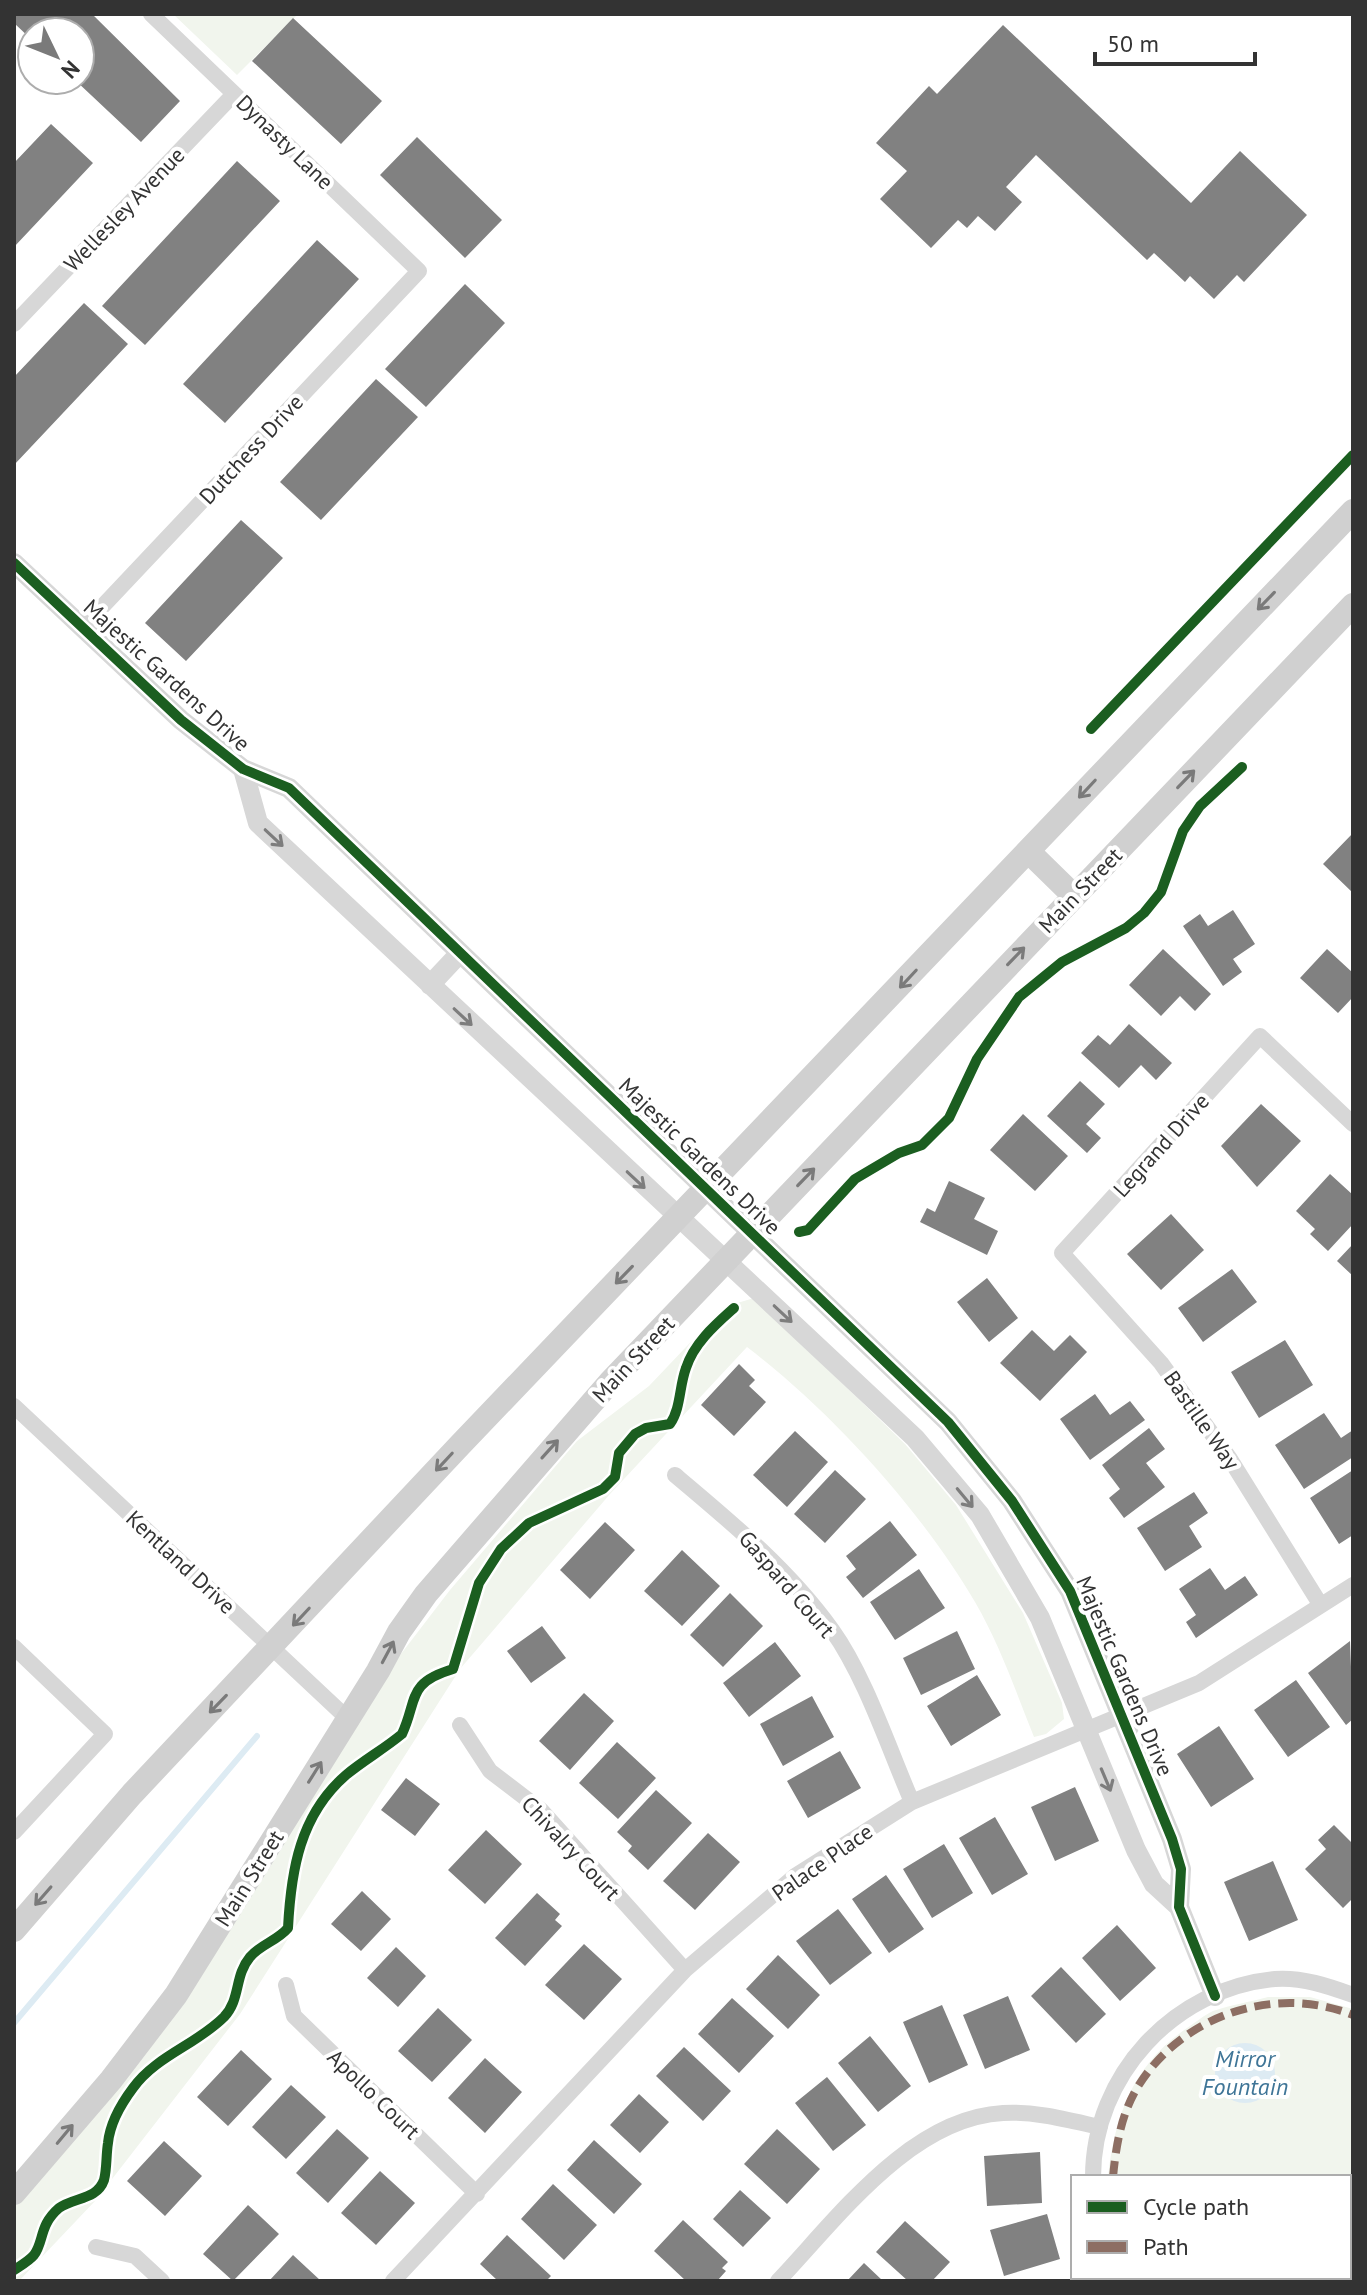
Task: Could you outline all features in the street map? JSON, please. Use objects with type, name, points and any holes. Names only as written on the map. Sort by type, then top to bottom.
[{"type":"main road","points":[[14,1930],[132,1794],[1353,511]]},
{"type":"main road","name":"Main Street","points":[[14,2193],[111,2080],[176,1995],[399,1632],[474,1535],[610,1382],[1353,605]]},
{"type":"main road","points":[[1028,851],[1074,896]]},
{"type":"street","name":"Dynasty Lane","points":[[151,14],[419,271]]},
{"type":"street","name":"Wellesley Avenue","points":[[14,324],[234,94]]},
{"type":"street","name":"Dutchess Drive","points":[[83,627],[419,271]]},
{"type":"street","name":"Majestic Gardens Drive","points":[[14,563],[181,720],[243,769],[289,788],[948,1422],[983,1461],[1070,1591],[1172,1839],[1181,1869],[1179,1907],[1215,1996]]},
{"type":"street","name":"Majestic Gardens Drive","points":[[243,769],[258,823],[915,1438],[980,1515],[1040,1618],[1142,1862],[1154,1884],[1179,1907]]},
{"type":"street","points":[[430,985],[460,953]]},
{"type":"street","name":"Legrand Drive","points":[[1062,1253],[1260,1036],[1353,1124]]},
{"type":"street","name":"Bastille Way","points":[[1062,1253],[1161,1363],[1230,1459],[1320,1604]]},
{"type":"street","name":"Kentland Drive","points":[[14,1406],[348,1719]]},
{"type":"street","name":"Gaspard Court","points":[[675,1475],[742,1531],[833,1631],[867,1697],[912,1802]]},
{"type":"street","name":"Palace Place","points":[[393,2281],[685,1970],[795,1876],[912,1802],[1199,1683],[1353,1585]]},
{"type":"street","points":[[14,1647],[105,1734],[14,1832]]},
{"type":"street","name":"Chivalry Court","points":[[460,1725],[490,1771],[541,1810],[685,1970]]},
{"type":"street","points":[[1093,2175],[1100,2127],[1110,2091],[1129,2061],[1183,2010],[1215,1996],[1276,1979],[1301,1980],[1353,1995]]},
{"type":"street","name":"Apollo Court","points":[[286,1985],[294,2016],[477,2194]]},
{"type":"street","points":[[778,2281],[890,2163],[949,2127],[1001,2113],[1044,2115],[1100,2127]]},
{"type":"street","points":[[96,2247],[135,2256],[162,2281]]},
{"type":"shaded area","points":[[173,14],[298,14],[237,75]]},
{"type":"shaded area","points":[[754,1298],[905,1444],[956,1505],[1023,1613],[1062,1703],[1064,1719],[1046,1734],[1034,1737],[984,1618],[929,1532],[842,1432],[811,1401],[747,1347],[610,1494],[460,1669],[240,2014],[95,2201],[19,2281],[14,2281],[14,2205],[53,2161],[381,1680],[450,1590],[577,1441],[649,1386],[724,1307]]},
{"type":"shaded area","points":[[1268,1997],[1310,1997],[1353,2009],[1353,2281],[1140,2279],[1351,2279],[1351,2175],[1108,2175],[1122,2112],[1140,2075],[1168,2042],[1210,2013]]},
{"type":"water","name":"Mirror Fountain","points":[[1245,2043],[1257,2045],[1266,2052],[1273,2061],[1273,2085],[1266,2094],[1257,2101],[1245,2103],[1233,2101],[1224,2094],[1217,2085],[1215,2073],[1217,2061],[1224,2052],[1233,2045]]},
{"type":"building","points":[[14,14],[94,16],[16,16],[16,25]]},
{"type":"building","points":[[96,18],[180,101],[141,142],[92,96],[96,96]]},
{"type":"building","points":[[293,18],[382,101],[341,144],[252,61]]},
{"type":"building","points":[[1003,25],[1191,203],[1240,151],[1307,215],[1244,282],[1237,275],[1214,299],[1190,276],[1185,282],[1154,253],[1147,260],[1036,155],[1006,187],[1022,202],[995,231],[978,216],[967,228],[958,220],[931,248],[880,199],[907,171],[876,143],[929,86],[937,94]]},
{"type":"building","points":[[51,124],[93,163],[14,247],[14,163]]},
{"type":"building","points":[[417,137],[502,220],[465,258],[380,175]]},
{"type":"building","points":[[237,161],[280,201],[145,345],[102,306]]},
{"type":"building","points":[[317,240],[359,279],[225,423],[183,384]]},
{"type":"building","points":[[465,284],[505,323],[426,407],[385,369]]},
{"type":"building","points":[[84,303],[128,344],[14,465],[14,377]]},
{"type":"building","points":[[376,379],[418,417],[321,520],[280,482]]},
{"type":"building","points":[[241,520],[283,558],[186,661],[145,623]]},
{"type":"building","points":[[1353,833],[1353,893],[1323,864]]},
{"type":"building","points":[[1233,910],[1255,944],[1233,959],[1242,972],[1223,986],[1183,926],[1200,914],[1208,926]]},
{"type":"building","points":[[1163,949],[1211,994],[1195,1011],[1180,996],[1161,1016],[1129,985]]},
{"type":"building","points":[[1327,949],[1353,973],[1353,997],[1338,1013],[1300,978]]},
{"type":"building","points":[[1129,1024],[1172,1063],[1156,1080],[1141,1065],[1119,1088],[1081,1053],[1098,1035],[1110,1045]]},
{"type":"building","points":[[1080,1081],[1105,1104],[1086,1124],[1101,1138],[1087,1153],[1047,1116]]},
{"type":"building","points":[[1261,1104],[1301,1141],[1257,1187],[1221,1146]]},
{"type":"building","points":[[1023,1114],[1068,1156],[1035,1191],[990,1150]]},
{"type":"building","points":[[1330,1174],[1353,1195],[1353,1224],[1328,1251],[1310,1234],[1315,1229],[1296,1211]]},
{"type":"building","points":[[949,1181],[985,1198],[974,1219],[998,1231],[987,1255],[920,1222],[927,1208],[935,1212]]},
{"type":"building","points":[[1171,1214],[1204,1250],[1161,1290],[1127,1254]]},
{"type":"building","points":[[1353,1244],[1353,1276],[1337,1261]]},
{"type":"building","points":[[1232,1269],[1257,1302],[1203,1342],[1178,1308]]},
{"type":"building","points":[[987,1278],[1018,1318],[989,1342],[957,1302]]},
{"type":"building","points":[[1032,1330],[1054,1351],[1070,1335],[1087,1352],[1040,1401],[1000,1363]]},
{"type":"building","points":[[1285,1340],[1313,1385],[1259,1418],[1231,1372]]},
{"type":"building","points":[[739,1364],[755,1380],[749,1386],[766,1402],[734,1436],[701,1405]]},
{"type":"building","points":[[1095,1394],[1110,1415],[1130,1401],[1145,1420],[1090,1460],[1060,1419]]},
{"type":"building","points":[[1324,1413],[1341,1438],[1353,1430],[1353,1457],[1304,1489],[1275,1445]]},
{"type":"building","points":[[1149,1428],[1165,1449],[1146,1463],[1165,1487],[1124,1518],[1109,1498],[1120,1489],[1102,1465]]},
{"type":"building","points":[[795,1431],[828,1462],[787,1507],[753,1475]]},
{"type":"building","points":[[835,1470],[866,1499],[825,1543],[794,1514]]},
{"type":"building","points":[[1353,1470],[1353,1535],[1339,1544],[1310,1498]]},
{"type":"building","points":[[1194,1492],[1208,1513],[1189,1526],[1202,1547],[1165,1571],[1137,1528]]},
{"type":"building","points":[[890,1521],[917,1555],[863,1598],[846,1577],[856,1569],[846,1556]]},
{"type":"building","points":[[605,1522],[635,1550],[590,1599],[560,1570]]},
{"type":"building","points":[[682,1550],[720,1586],[682,1626],[644,1591]]},
{"type":"building","points":[[1210,1568],[1225,1590],[1245,1576],[1258,1595],[1196,1638],[1186,1622],[1196,1615],[1179,1589]]},
{"type":"building","points":[[919,1569],[945,1608],[895,1640],[870,1602]]},
{"type":"building","points":[[730,1593],[763,1626],[723,1667],[690,1635]]},
{"type":"building","points":[[542,1626],[566,1658],[531,1683],[507,1651]]},
{"type":"building","points":[[957,1631],[975,1669],[921,1695],[903,1658]]},
{"type":"building","points":[[1350,1641],[1353,1719],[1346,1725],[1308,1673]]},
{"type":"building","points":[[775,1642],[801,1676],[749,1717],[723,1683]]},
{"type":"building","points":[[977,1675],[1001,1715],[951,1746],[927,1706]]},
{"type":"building","points":[[1296,1680],[1330,1727],[1288,1757],[1254,1710]]},
{"type":"building","points":[[584,1693],[614,1721],[570,1770],[539,1741]]},
{"type":"building","points":[[812,1696],[834,1737],[783,1766],[760,1724]]},
{"type":"building","points":[[1219,1726],[1254,1779],[1211,1807],[1177,1754]]},
{"type":"building","points":[[617,1742],[656,1778],[618,1819],[579,1783]]},
{"type":"building","points":[[840,1751],[861,1788],[808,1818],[787,1781]]},
{"type":"building","points":[[406,1778],[440,1804],[415,1836],[381,1810]]},
{"type":"building","points":[[1075,1787],[1099,1841],[1055,1861],[1031,1807]]},
{"type":"building","points":[[656,1790],[692,1823],[648,1870],[628,1851],[632,1846],[617,1832]]},
{"type":"building","points":[[995,1817],[1028,1874],[992,1895],[959,1838]]},
{"type":"building","points":[[1334,1825],[1353,1844],[1353,1898],[1343,1908],[1305,1869],[1326,1849],[1318,1840]]},
{"type":"building","points":[[486,1830],[522,1864],[485,1904],[448,1870]]},
{"type":"building","points":[[708,1833],[740,1862],[695,1910],[663,1881]]},
{"type":"building","points":[[944,1844],[973,1893],[932,1918],[903,1869]]},
{"type":"building","points":[[1273,1861],[1298,1920],[1249,1941],[1224,1882]]},
{"type":"building","points":[[886,1875],[924,1929],[889,1953],[852,1899]]},
{"type":"building","points":[[362,1891],[391,1919],[361,1951],[331,1924]]},
{"type":"building","points":[[537,1893],[560,1914],[555,1920],[562,1926],[525,1966],[495,1938]]},
{"type":"building","points":[[838,1909],[872,1953],[830,1985],[796,1941]]},
{"type":"building","points":[[1117,1925],[1156,1968],[1120,2001],[1082,1958]]},
{"type":"building","points":[[584,1944],[622,1979],[584,2020],[545,1985]]},
{"type":"building","points":[[396,1947],[426,1976],[398,2007],[367,1978]]},
{"type":"building","points":[[778,1955],[820,1995],[788,2029],[746,1989]]},
{"type":"building","points":[[1061,1967],[1106,2014],[1076,2043],[1031,1996]]},
{"type":"building","points":[[1008,1996],[1030,2050],[985,2069],[963,2015]]},
{"type":"building","points":[[732,1998],[774,2036],[739,2073],[698,2034]]},
{"type":"building","points":[[942,2005],[968,2065],[929,2083],[903,2022]]},
{"type":"building","points":[[438,2008],[472,2040],[432,2082],[398,2051]]},
{"type":"building","points":[[870,2036],[911,2086],[878,2112],[838,2063]]},
{"type":"building","points":[[684,2047],[731,2091],[703,2121],[656,2076]]},
{"type":"building","points":[[241,2050],[272,2079],[228,2126],[197,2097]]},
{"type":"building","points":[[485,2058],[522,2092],[485,2133],[448,2098]]},
{"type":"building","points":[[827,2077],[866,2125],[833,2151],[795,2103]]},
{"type":"building","points":[[291,2085],[326,2117],[286,2159],[252,2127]]},
{"type":"building","points":[[639,2094],[669,2122],[640,2153],[610,2125]]},
{"type":"building","points":[[337,2129],[369,2158],[328,2203],[296,2173]]},
{"type":"building","points":[[777,2129],[820,2169],[787,2204],[744,2164]]},
{"type":"building","points":[[594,2140],[642,2184],[614,2214],[567,2170]]},
{"type":"building","points":[[164,2141],[202,2176],[165,2216],[127,2181]]},
{"type":"building","points":[[1040,2152],[1042,2203],[987,2206],[984,2156]]},
{"type":"building","points":[[380,2171],[415,2203],[376,2245],[341,2213]]},
{"type":"building","points":[[553,2184],[597,2225],[564,2260],[521,2219]]},
{"type":"building","points":[[740,2190],[771,2218],[743,2247],[713,2219]]},
{"type":"building","points":[[248,2205],[279,2234],[233,2281],[203,2254]]},
{"type":"building","points":[[1047,2214],[1060,2259],[1004,2276],[990,2230]]},
{"type":"building","points":[[683,2220],[728,2262],[722,2268],[726,2271],[717,2281],[686,2281],[654,2251]]},
{"type":"building","points":[[905,2221],[950,2262],[932,2281],[908,2281],[876,2252]]},
{"type":"building","points":[[507,2235],[551,2276],[546,2281],[498,2281],[480,2264]]},
{"type":"building","points":[[293,2255],[321,2281],[269,2281]]},
{"type":"building","points":[[864,2263],[883,2281],[847,2281]]},
{"type":"waterway","points":[[14,2023],[257,1736]]},
{"type":"marked path","points":[[1113,2175],[1120,2131],[1131,2098],[1156,2063],[1178,2041],[1232,2012],[1262,2005],[1293,2003],[1323,2006],[1353,2015]]},
{"type":"cycle path","points":[[1091,729],[1353,455]]},
{"type":"cycle path","points":[[14,563],[181,720],[243,769],[289,788],[948,1422],[1012,1501],[1070,1591],[1172,1839],[1181,1869],[1179,1907],[1215,1996]]},
{"type":"cycle path","points":[[799,1232],[808,1230],[855,1179],[899,1153],[922,1145],[949,1118],[977,1059],[1019,997],[1062,962],[1126,928],[1144,913],[1161,892],[1183,831],[1200,806],[1242,767]]},
{"type":"cycle path","points":[[14,2270],[34,2255],[48,2221],[59,2208],[91,2195],[101,2186],[111,2128],[133,2088],[153,2067],[224,2017],[233,2003],[250,1957],[288,1928],[296,1865],[308,1826],[318,1808],[346,1775],[402,1734],[420,1687],[427,1680],[453,1669],[479,1583],[501,1549],[529,1523],[603,1489],[615,1477],[619,1453],[635,1434],[646,1428],[670,1424],[694,1350],[734,1308]]}]
